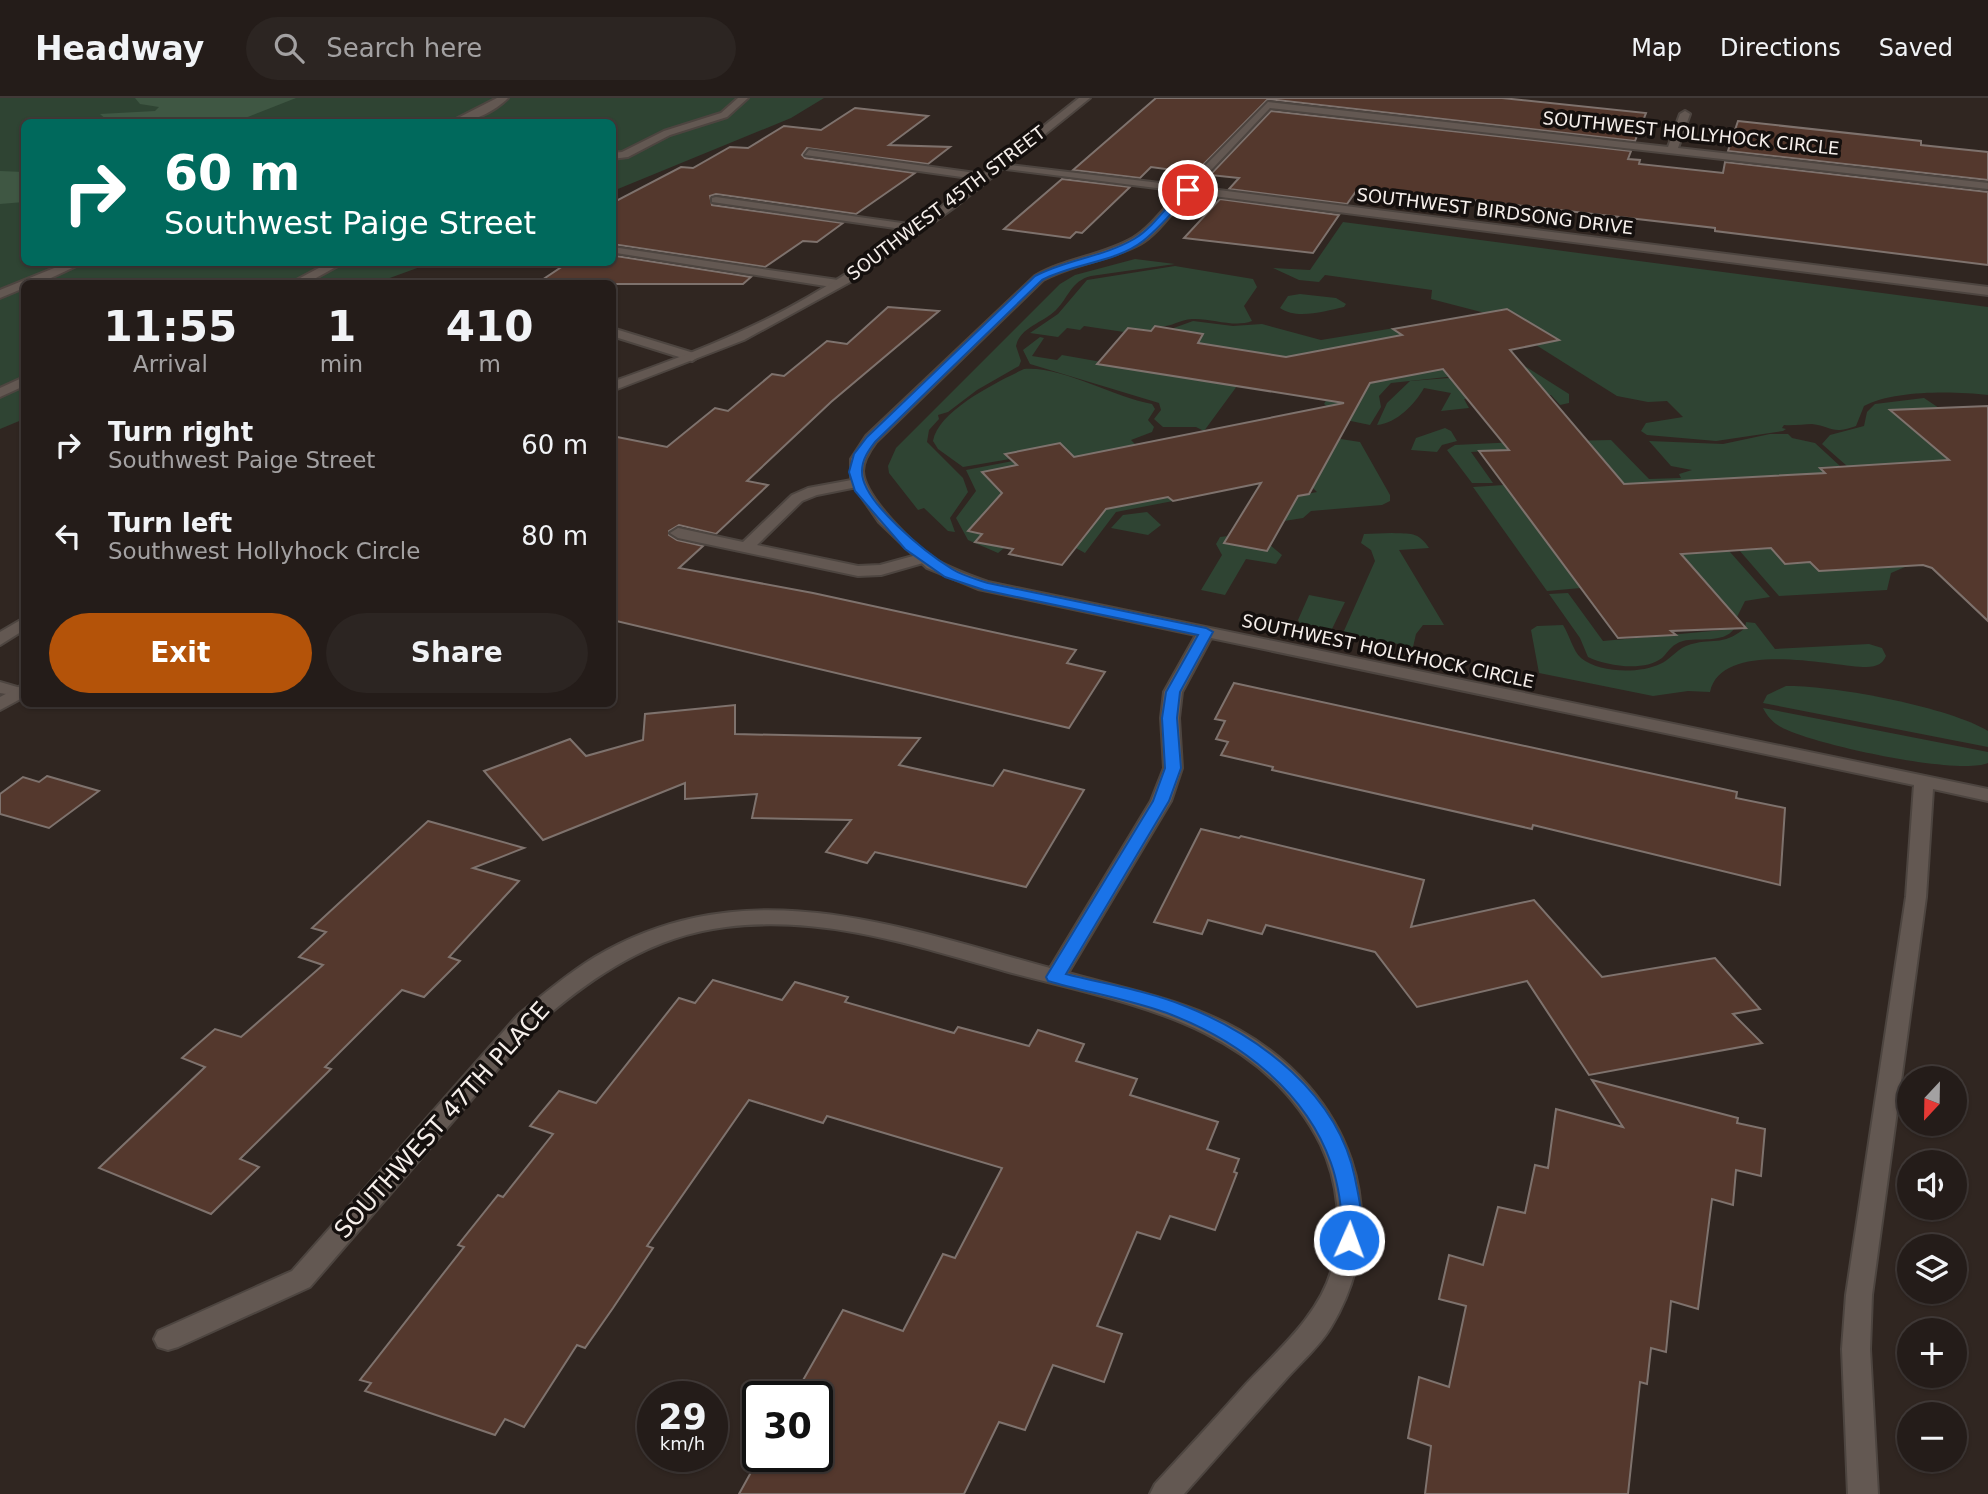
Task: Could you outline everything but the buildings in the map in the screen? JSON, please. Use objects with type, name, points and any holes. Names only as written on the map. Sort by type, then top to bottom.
[{"type":"street","points":[[463,119],[492,107],[503,98]]},
{"type":"street","points":[[616,156],[624,155],[667,133],[724,115],[743,98]]},
{"type":"street","name":"SOUTHWEST 45TH STREET","points":[[616,385],[735,340],[838,284],[916,228],[1085,98]]},
{"type":"street","name":"SOUTHWEST HOLLYHOCK CIRCLE","points":[[1988,186],[1268,105],[1139,240],[1102,256],[1057,268],[1039,278],[871,439],[860,454],[855,472],[857,484],[924,558],[950,574],[984,586],[1988,795]]},
{"type":"street","points":[[1672,151],[1685,114]]},
{"type":"street","points":[[809,153],[983,177]]},
{"type":"street","name":"SOUTHWEST BIRDSONG DRIVE","points":[[998,165],[1988,292]]},
{"type":"street","points":[[716,200],[916,228]]},
{"type":"street","points":[[616,250],[838,284]]},
{"type":"street","points":[[35,280],[70,266]]},
{"type":"street","points":[[303,280],[332,266]]},
{"type":"street","points":[[0,294],[21,286]]},
{"type":"street","points":[[616,333],[691,357]]},
{"type":"street","points":[[0,393],[21,382]]},
{"type":"street","points":[[746,547],[797,498],[813,491],[857,484]]},
{"type":"street","points":[[678,533],[858,571],[881,570],[924,558]]},
{"type":"street","points":[[0,640],[21,624]]},
{"type":"street","points":[[1055,977],[1161,801],[1173,768],[1170,718],[1173,692],[1206,632]]},
{"type":"street","points":[[0,687],[21,691]]},
{"type":"street","points":[[0,705],[21,692]]},
{"type":"street","points":[[1863,1494],[1856,1349],[1859,1295],[1916,897],[1924,783]]},
{"type":"street","name":"SOUTHWEST 47TH PLACE","points":[[168,1339],[301,1279],[526,1021],[564,985],[608,957],[659,935],[724,920],[762,915],[816,917],[864,925],[1177,1010],[1232,1036],[1277,1068],[1317,1114],[1342,1164],[1352,1214],[1346,1266],[1321,1321],[1165,1494]]},
{"type":"green space","points":[[0,98],[824,98],[791,118],[616,190],[616,119],[21,119],[21,266],[423,266],[384,280],[21,280],[21,420],[0,429]]},
{"type":"green space","points":[[135,98],[296,98],[243,119],[106,119],[100,114],[155,111],[159,107],[140,104]]},
{"type":"green space","points":[[0,171],[21,172],[21,202],[0,204]]},
{"type":"green space","points":[[1343,222],[1988,307],[1988,395],[1942,393],[1891,397],[1864,406],[1856,426],[1842,430],[1812,424],[1784,425],[1782,428],[1786,429],[1783,431],[1716,441],[1647,435],[1641,431],[1646,423],[1683,417],[1667,401],[1648,402],[1617,396],[1536,345],[1559,340],[1506,309],[1485,313],[1431,299],[1432,290],[1325,275],[1319,282],[1299,280],[1273,268],[1310,270]]},
{"type":"green space","points":[[1135,259],[1175,264],[1084,278],[1056,310],[1022,334],[1016,346],[1021,361],[1019,366],[977,390],[948,412],[938,415],[939,419],[929,430],[927,442],[963,478],[968,492],[950,518],[955,532],[948,531],[924,508],[918,510],[889,473],[888,466],[896,448],[1060,284],[1075,275]]},
{"type":"green space","points":[[1175,266],[1253,279],[1257,287],[1244,306],[1252,321],[1238,324],[1192,319],[1155,326],[1151,331],[1128,328],[1124,332],[1084,326],[1080,330],[1067,328],[1058,337],[1030,333],[1058,314],[1087,280]]},
{"type":"green space","points":[[1300,294],[1336,298],[1346,304],[1344,307],[1311,314],[1287,312],[1280,308],[1288,296]]},
{"type":"green space","points":[[1193,321],[1233,326],[1262,324],[1321,340],[1419,324],[1399,332],[1406,338],[1399,336],[1286,357],[1198,343],[1202,334],[1171,329]]},
{"type":"green space","points":[[1040,337],[1044,338],[1032,356],[1057,360],[1062,355],[1237,386],[1204,431],[1196,427],[1163,427],[1154,419],[1161,410],[1159,403],[1030,364],[1023,350]]},
{"type":"green space","points":[[1512,358],[1569,394],[1569,403],[1560,405],[1551,395],[1464,399],[1469,408],[1441,411],[1451,393],[1424,388],[1405,412],[1392,421],[1377,425],[1387,403],[1410,381],[1475,376]]},
{"type":"green space","points":[[1455,367],[1465,375],[1391,383],[1379,396],[1381,407],[1370,425],[1346,420],[1324,404],[1332,390]]},
{"type":"green space","points":[[1024,369],[1055,372],[1152,404],[1155,409],[1148,420],[1154,427],[1152,432],[1131,440],[1136,445],[1080,463],[1060,443],[1006,454],[1010,459],[963,467],[938,449],[933,441],[937,429],[946,418],[971,398]]},
{"type":"green space","points":[[1924,398],[1939,408],[1891,411],[1924,439],[1935,439],[1969,468],[1883,473],[1873,465],[1847,466],[1822,444],[1830,435],[1864,426],[1867,412],[1875,404]]},
{"type":"green space","points":[[1445,428],[1451,431],[1457,441],[1442,445],[1437,452],[1411,450],[1416,438]]},
{"type":"green space","points":[[1770,434],[1788,434],[1792,438],[1815,443],[1840,466],[1820,467],[1829,476],[1707,479],[1623,492],[1607,463],[1588,441],[1524,442],[1611,440],[1649,479],[1681,478],[1679,474],[1692,470],[1671,466],[1649,441],[1723,444]]},
{"type":"green space","points":[[1328,437],[1360,442],[1390,495],[1390,501],[1382,505],[1311,511],[1303,518],[1284,521],[1254,492],[1264,490],[1277,500],[1317,492],[1310,485]]},
{"type":"green space","points":[[1518,442],[1523,449],[1471,452],[1493,483],[1472,483],[1447,450],[1455,445]]},
{"type":"green space","points":[[1013,461],[1017,465],[983,472],[1002,493],[968,531],[982,534],[976,542],[1004,548],[998,553],[968,540],[956,518],[976,491],[966,470]]},
{"type":"green space","points":[[1504,485],[1581,588],[1547,591],[1473,487]]},
{"type":"green space","points":[[1168,497],[1173,501],[1116,512],[1085,553],[1074,547],[1098,511]]},
{"type":"green space","points":[[1147,512],[1161,525],[1148,535],[1111,528],[1123,515]]},
{"type":"green space","points":[[1364,534],[1417,536],[1429,548],[1399,550],[1444,625],[1423,625],[1416,634],[1413,647],[1343,633],[1375,561],[1371,550],[1361,543]]},
{"type":"green space","points":[[1228,536],[1267,551],[1270,545],[1282,555],[1276,564],[1246,559],[1225,595],[1201,590],[1222,555],[1216,544],[1220,537]]},
{"type":"green space","points":[[1722,543],[1770,597],[1745,601],[1737,617],[1711,588],[1705,589],[1669,546]]},
{"type":"green space","points":[[1771,548],[1785,564],[1810,562],[1819,571],[1912,564],[1891,573],[1887,590],[1779,596],[1739,550]]},
{"type":"green space","points":[[1568,593],[1603,641],[1734,629],[1724,637],[1679,642],[1662,658],[1646,665],[1605,663],[1588,657],[1580,638],[1549,594]]},
{"type":"green space","points":[[1309,595],[1345,602],[1332,629],[1325,631],[1300,623],[1298,620]]},
{"type":"green space","points":[[1746,622],[1755,623],[1775,649],[1869,644],[1882,648],[1886,656],[1880,664],[1867,667],[1802,660],[1754,661],[1733,666],[1718,676],[1710,692],[1688,691],[1653,696],[1539,673],[1531,630],[1537,626],[1563,625],[1581,658],[1598,667],[1631,670],[1660,664],[1679,650],[1695,643],[1729,638],[1745,628]]},
{"type":"green space","points":[[1786,686],[1860,693],[1946,714],[1988,731],[1988,747],[1763,703],[1767,695]]},
{"type":"green space","points":[[1763,708],[1988,752],[1988,763],[1972,766],[1917,762],[1822,742],[1781,727],[1770,719]]},
{"type":"route","points":[[1188,190],[1139,240],[1102,256],[1057,268],[1039,278],[871,439],[860,454],[855,472],[861,491],[910,546],[950,574],[984,586],[1206,632],[1173,692],[1170,718],[1173,768],[1161,801],[1055,977],[1177,1010],[1232,1036],[1277,1068],[1317,1114],[1342,1164],[1352,1214],[1349,1240]]}]
